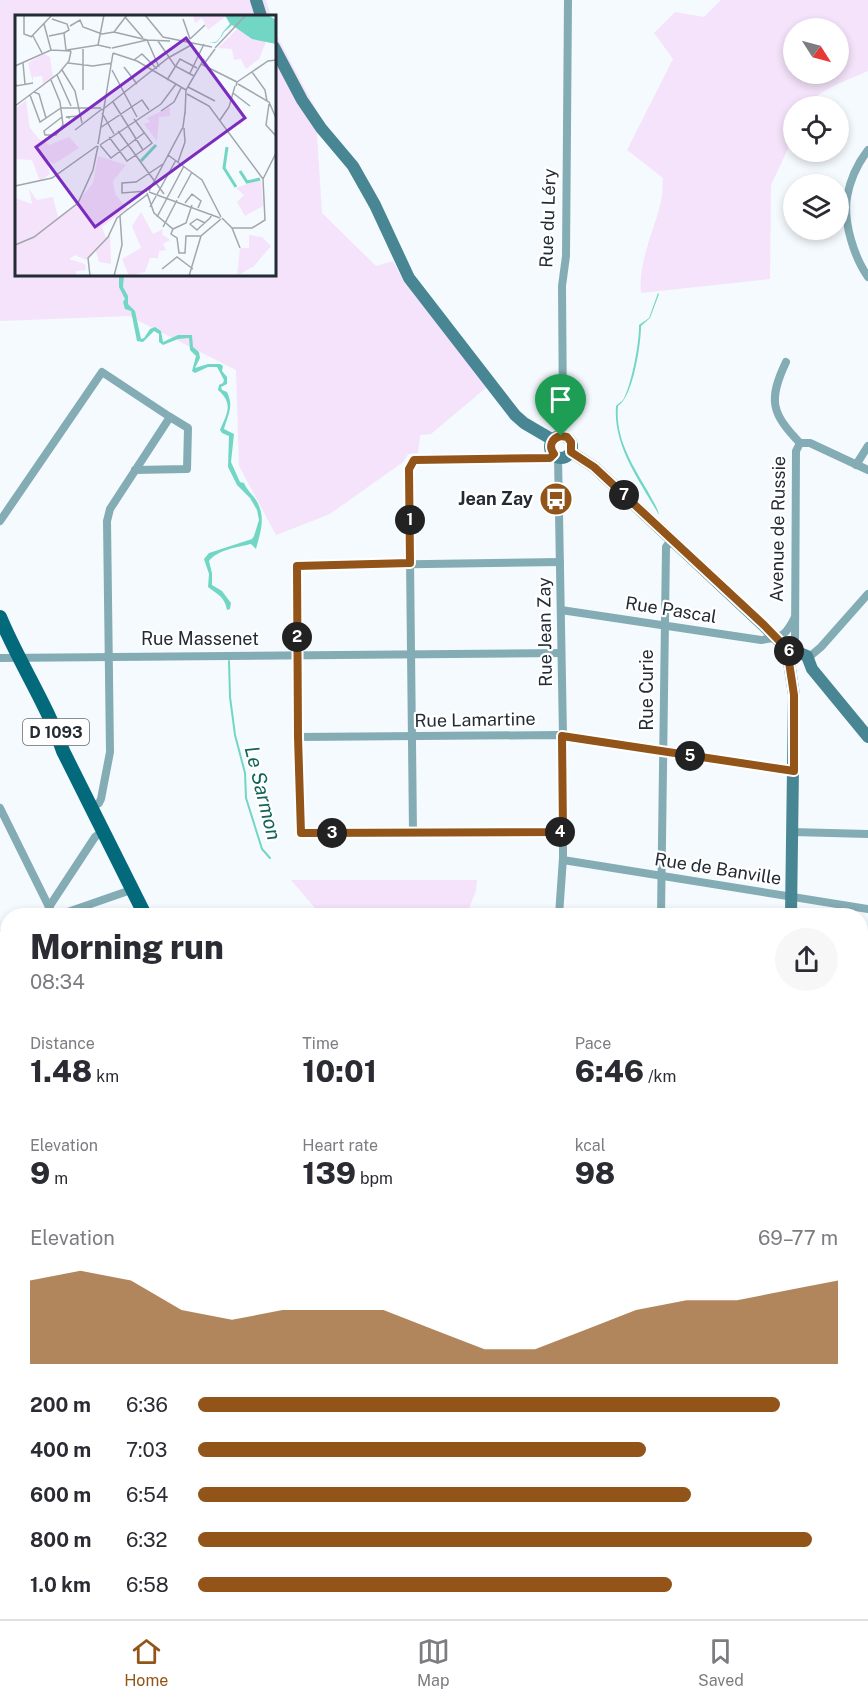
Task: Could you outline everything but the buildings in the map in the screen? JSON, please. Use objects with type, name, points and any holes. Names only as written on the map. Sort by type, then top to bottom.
[{"type":"main road","name":"D 1093","points":[[0,617],[141,908]]},
{"type":"street","points":[[256,0],[261,15]]},
{"type":"street","name":"Rue du Léry","points":[[557,438],[563,420],[562,286],[566,256],[568,0]]},
{"type":"street","points":[[276,51],[302,99],[321,128],[353,166],[375,205],[409,278],[515,415],[524,423],[557,438],[567,437],[571,442],[571,452]]},
{"type":"street","points":[[868,150],[861,159],[847,198],[847,216],[855,251],[868,277]]},
{"type":"street","points":[[786,362],[776,383],[774,399],[782,422],[800,443],[810,443],[868,470]]},
{"type":"street","points":[[0,521],[102,372],[188,428],[186,469],[135,470]]},
{"type":"street","points":[[91,808],[101,799],[110,752],[107,521],[110,509],[170,417]]},
{"type":"street","points":[[556,456],[551,449],[557,438]]},
{"type":"street","name":"Avenue de Russie","points":[[791,908],[794,695],[800,663],[795,646],[795,617],[796,451],[800,443]]},
{"type":"street","points":[[856,465],[868,446]]},
{"type":"street","points":[[413,833],[409,469],[414,460],[540,460],[556,456],[564,457],[571,452]]},
{"type":"street","points":[[571,452],[594,467],[776,637],[800,663],[818,677],[868,737]]},
{"type":"street","name":"Rue Jean Zay","points":[[556,456],[561,610],[563,832],[560,908]]},
{"type":"street","name":"Rue Curie","points":[[661,908],[666,548],[672,539]]},
{"type":"street","points":[[560,562],[297,566],[297,656],[301,833],[563,832]]},
{"type":"street","points":[[800,663],[868,594]]},
{"type":"street","name":"Rue Pascal","points":[[561,610],[761,640],[776,637]]},
{"type":"street","name":"Avenue de Russie","points":[[776,637],[783,637],[788,632],[795,617]]},
{"type":"street","name":"Rue Massenet","points":[[0,658],[561,653]]},
{"type":"street","name":"Rue Lamartine","points":[[298,737],[562,736],[794,771]]},
{"type":"street","points":[[0,808],[50,908]]},
{"type":"street","points":[[53,908],[95,837],[103,831]]},
{"type":"street","points":[[792,832],[868,834]]},
{"type":"street","name":"Rue de Banville","points":[[563,860],[862,908]]},
{"type":"street","points":[[78,908],[131,890]]},
{"type":"shaded area","points":[[0,0],[266,0],[271,15],[15,15],[15,276],[276,276],[276,31],[319,115],[317,135],[322,213],[376,266],[393,261],[404,282],[487,387],[431,434],[420,435],[418,453],[408,454],[403,462],[330,514],[276,535],[239,466],[236,370],[129,316],[0,321]]},
{"type":"shaded area","points":[[721,0],[868,0],[868,71],[849,79],[849,18],[783,18],[783,84],[838,84],[817,96],[783,96],[783,159],[771,185],[770,279],[641,293],[642,269],[662,198],[663,178],[627,150],[673,59],[654,33],[675,12],[704,17]]},
{"type":"shaded area","points":[[119,276],[124,276],[123,287],[128,296],[128,304],[135,311],[141,339],[155,327],[161,331],[163,342],[178,335],[192,335],[193,347],[199,352],[200,358],[195,368],[208,364],[220,364],[227,377],[227,384],[221,387],[227,392],[230,402],[224,429],[234,434],[231,462],[240,482],[244,483],[256,500],[262,518],[256,549],[251,544],[234,548],[217,554],[209,561],[212,585],[222,591],[231,603],[230,609],[227,610],[222,599],[208,587],[209,574],[204,559],[209,553],[252,539],[259,520],[257,510],[250,498],[237,485],[228,467],[229,436],[220,430],[227,414],[228,404],[218,390],[224,380],[217,367],[208,367],[195,373],[192,371],[196,356],[190,350],[189,338],[178,339],[163,345],[159,342],[159,334],[154,331],[143,342],[137,341],[131,311],[125,309],[123,302],[125,299],[119,287]]},
{"type":"shaded area","points":[[658,293],[650,318],[641,326],[640,345],[632,381],[623,401],[618,406],[618,418],[626,450],[659,515],[629,463],[616,421],[616,406],[623,400],[632,375],[639,325],[649,318]]},
{"type":"shaded area","points":[[291,880],[477,880],[476,891],[469,908],[315,908]]},
{"type":"waterway","name":"Le Sarmon","points":[[229,661],[230,697],[235,735],[245,773],[246,798],[262,849],[270,858]]},
{"type":"place","name":"Jean Zay","points":[[556,499]]},
{"type":"route","points":[[561,436],[567,437],[571,442],[571,452],[594,467],[764,625],[793,655],[789,662],[794,695],[794,771],[562,736],[563,832],[301,833],[297,566],[410,563],[409,469],[414,460],[540,460],[550,458],[554,454],[551,442],[561,436]]}]
